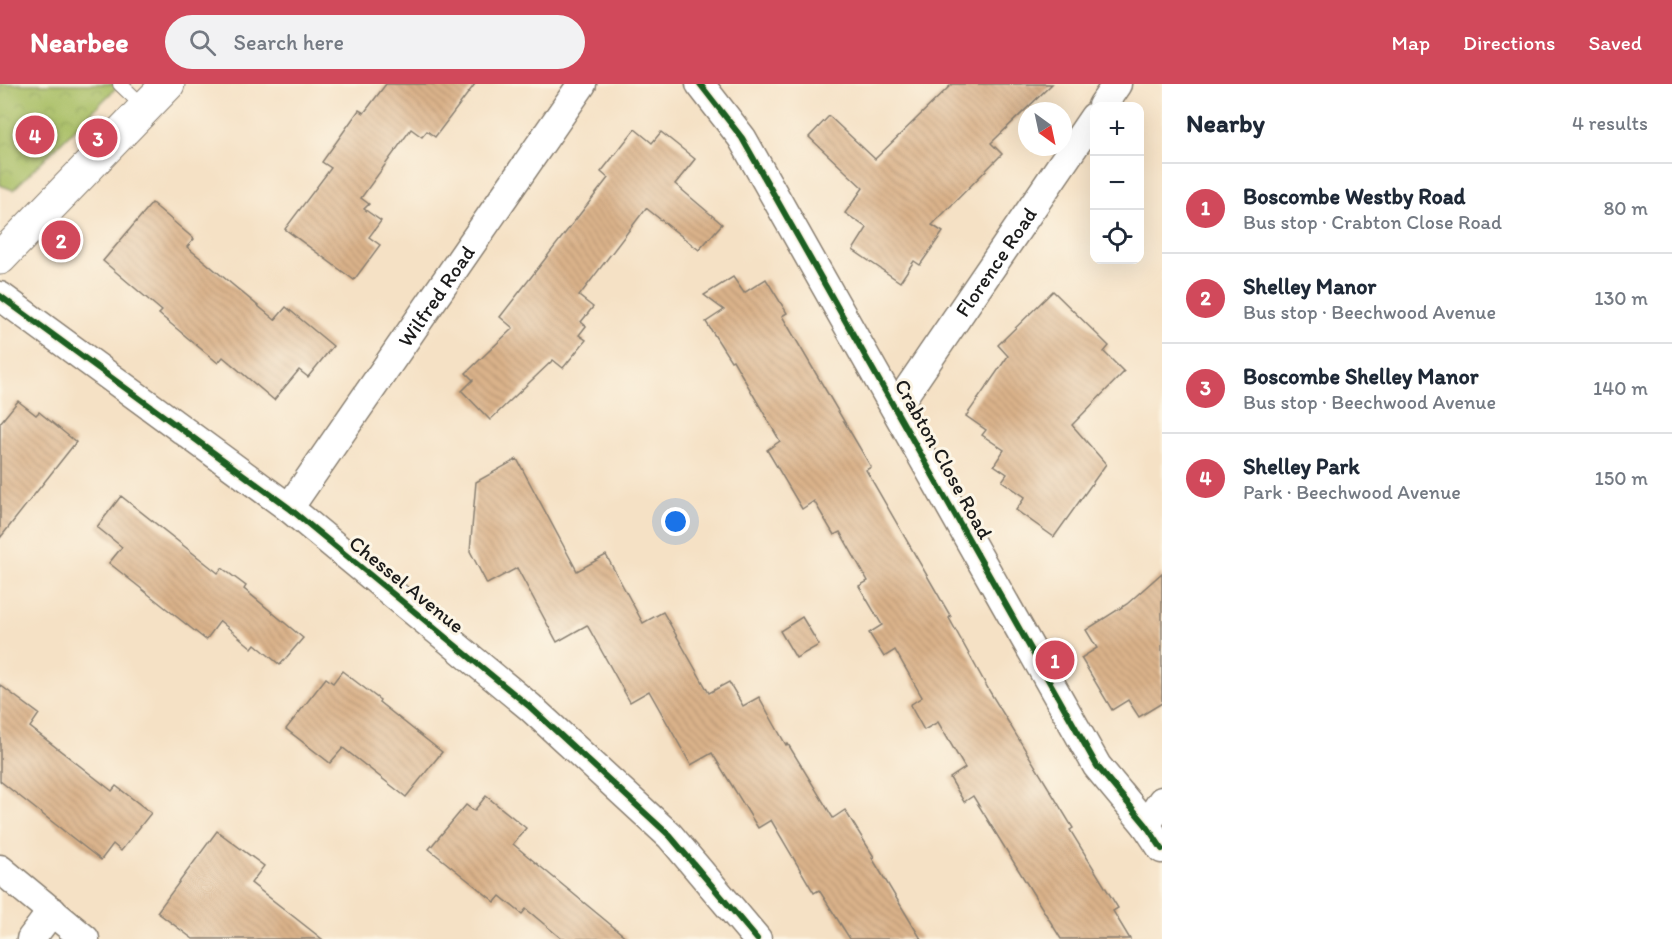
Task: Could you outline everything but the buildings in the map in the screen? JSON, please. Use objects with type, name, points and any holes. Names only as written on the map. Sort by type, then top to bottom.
[{"type":"street","points":[[0,258],[168,84]]},
{"type":"street","name":"Wilfred Road","points":[[289,508],[582,84]]},
{"type":"street","name":"Crabton Close Road","points":[[700,84],[742,138],[1097,766],[1146,825],[1162,849]]},
{"type":"street","points":[[1104,102],[1117,84]]},
{"type":"street","name":"Florence Road","points":[[896,408],[1090,124]]},
{"type":"street","name":"Chessel Avenue","points":[[0,296],[289,508],[530,706],[670,836],[757,939]]},
{"type":"street","points":[[1146,825],[1162,801]]},
{"type":"street","points":[[0,869],[85,939]]},
{"type":"street","points":[[31,939],[52,910]]},
{"type":"lane","points":[[120,84],[145,108]]},
{"type":"green space","points":[[0,84],[120,84],[13,190],[0,185]]},
{"type":"cycle path","points":[[700,84],[742,138],[1097,766],[1146,825],[1162,849]]},
{"type":"cycle path","points":[[0,296],[289,508],[530,707],[670,836],[757,939]]},
{"type":"place","name":"Shelley Park","points":[[35,135]]},
{"type":"place","name":"Boscombe Shelley Manor","points":[[98,138]]},
{"type":"place","name":"Shelley Manor","points":[[61,240]]},
{"type":"place","name":"Boscombe Westby Road","points":[[1055,660]]}]
